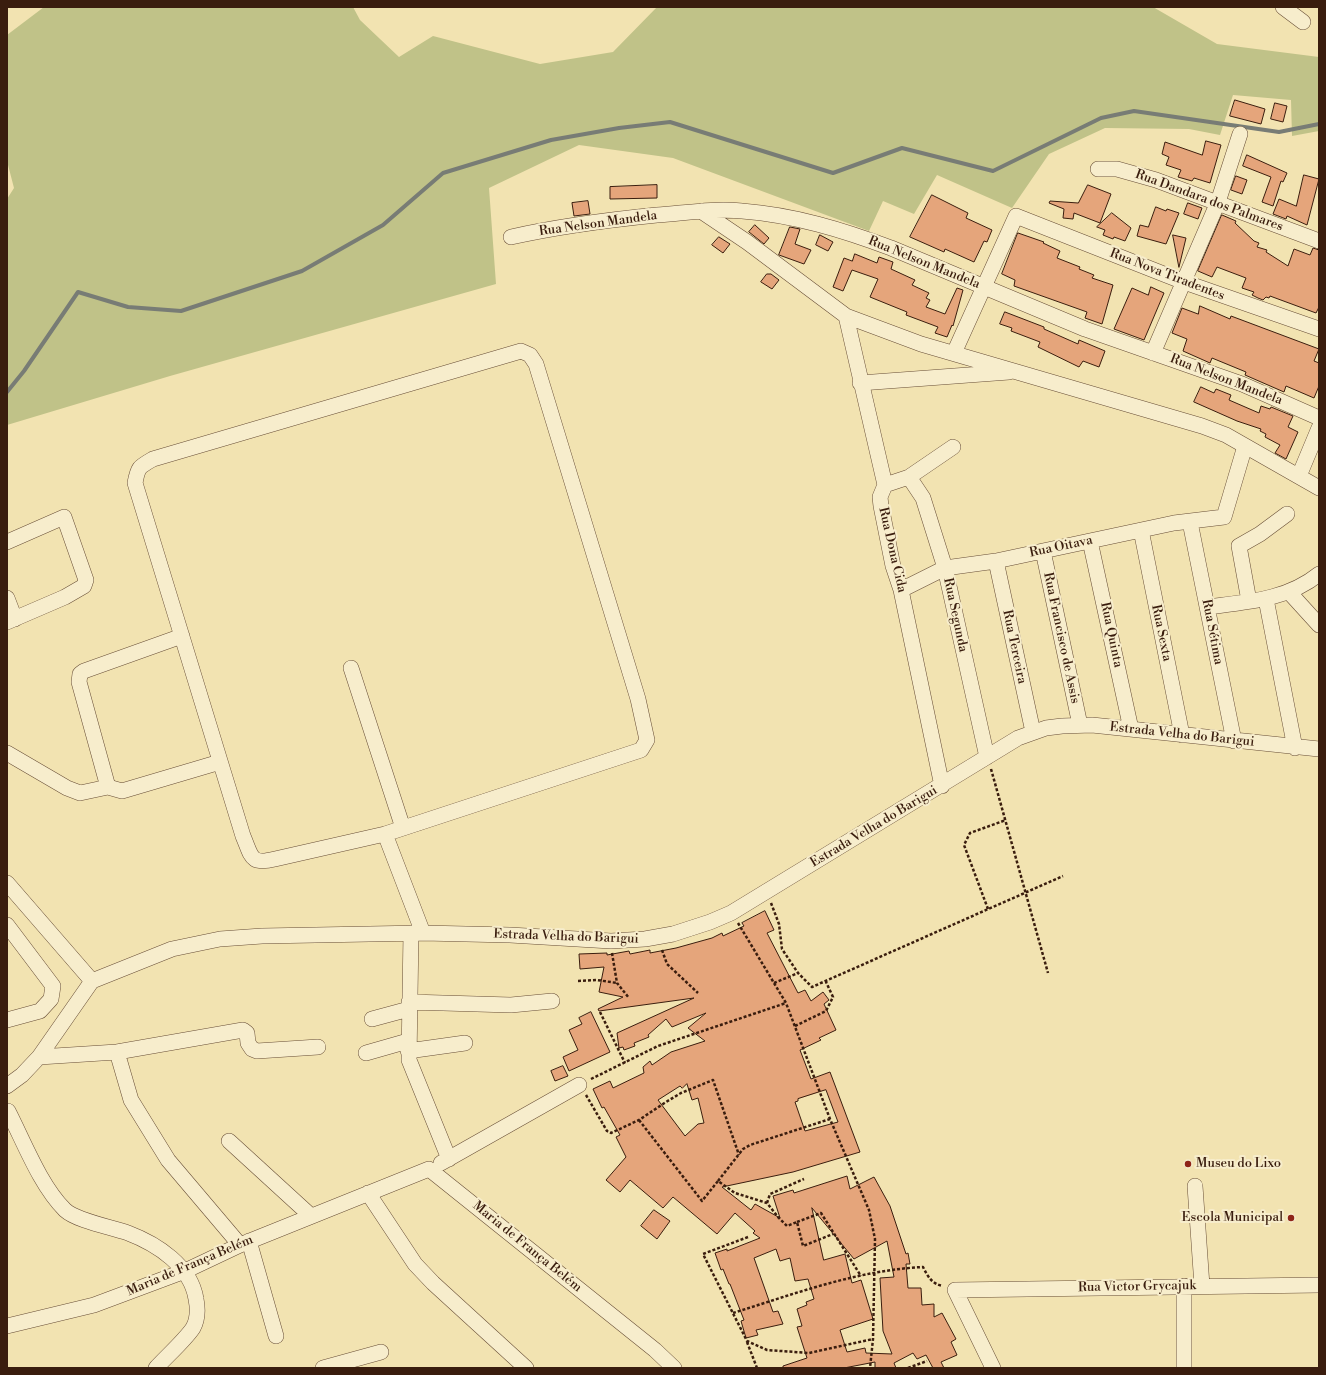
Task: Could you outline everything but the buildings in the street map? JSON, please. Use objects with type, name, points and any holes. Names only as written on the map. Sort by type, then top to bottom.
[{"type":"street","points":[[1283,7],[1303,22]]},
{"type":"street","points":[[1153,353],[1218,202],[1240,134]]},
{"type":"street","name":"Rua Dandara dos Palmares","points":[[1098,169],[1117,169],[1134,173],[1218,202],[1319,241]]},
{"type":"street","name":"Rua Nelson Mandela","points":[[510,237],[581,223],[722,210],[762,213],[826,226],[891,248],[1085,329],[1242,384],[1319,418]]},
{"type":"street","points":[[701,211],[747,242],[846,316],[884,332],[1172,416],[1226,436],[1319,488]]},
{"type":"street","name":"Rua Nova Tiradentes","points":[[983,287],[1016,216],[1184,282],[1319,329]]},
{"type":"street","points":[[954,353],[983,287]]},
{"type":"street","name":"Rua Dona Cida","points":[[846,316],[884,485],[881,490],[881,506],[893,566],[901,590],[942,786]]},
{"type":"street","points":[[521,351],[530,355],[536,364],[638,699],[647,740],[641,750],[385,834],[261,862],[256,861],[252,857],[243,836],[182,636],[135,483],[137,471],[140,466],[153,460],[521,351]]},
{"type":"street","points":[[860,383],[1020,371]]},
{"type":"street","points":[[1299,476],[1319,428]]},
{"type":"street","name":"Rua Oitava","points":[[901,590],[945,568],[996,561],[1174,523],[1190,522],[1224,516],[1245,446]]},
{"type":"street","points":[[884,485],[909,477],[953,447]]},
{"type":"street","name":"Rua Segunda","points":[[909,477],[924,498],[945,568],[987,757]]},
{"type":"street","points":[[1249,601],[1239,546],[1260,534],[1287,514]]},
{"type":"street","points":[[7,542],[64,517],[86,580],[84,586],[65,597],[11,620],[7,598]]},
{"type":"street","name":"Rua Sétima","points":[[1190,522],[1234,741]]},
{"type":"street","name":"Rua Sexta","points":[[1140,530],[1182,735]]},
{"type":"street","name":"Rua Quinta","points":[[1090,541],[1131,729]]},
{"type":"street","name":"Rua Francisco de Assis","points":[[1043,551],[1080,725]]},
{"type":"street","name":"Rua Terceira","points":[[996,561],[1033,732]]},
{"type":"street","points":[[1207,607],[1266,599],[1288,592],[1309,582],[1319,574]]},
{"type":"street","points":[[1288,592],[1319,625]]},
{"type":"street","points":[[1266,599],[1295,748]]},
{"type":"street","points":[[108,788],[79,682],[80,674],[84,671],[182,636]]},
{"type":"street","points":[[351,668],[403,828]]},
{"type":"street","name":"Estrada Velha do Barigui","points":[[92,981],[172,949],[220,939],[262,936],[417,933],[611,940],[657,937],[691,929],[731,913],[942,786],[1003,747],[1033,732],[1046,728],[1080,725],[1131,729],[1295,748],[1319,749]]},
{"type":"street","points":[[7,753],[68,788],[80,793],[108,788],[122,791],[220,762]]},
{"type":"street","points":[[385,834],[417,933],[409,1006],[408,1046],[412,1070],[449,1159]]},
{"type":"street","points":[[7,883],[92,981],[39,1057],[9,1085],[8,1113],[47,1187],[66,1211],[90,1222],[128,1233],[157,1247],[185,1271],[194,1287],[199,1311],[193,1328],[156,1368]]},
{"type":"street","points":[[7,925],[52,986],[52,999],[40,1011],[7,1020]]},
{"type":"street","points":[[372,1019],[409,1006],[511,1005],[552,1002]]},
{"type":"street","points":[[39,1057],[116,1052],[243,1030],[247,1033],[248,1043],[252,1049],[318,1047]]},
{"type":"street","points":[[366,1053],[408,1046],[465,1043]]},
{"type":"street","points":[[116,1052],[131,1100],[168,1160],[244,1243],[276,1336]]},
{"type":"street","points":[[429,1170],[580,1085]]},
{"type":"street","points":[[229,1141],[311,1216]]},
{"type":"street","name":"Maria de França Belém","points":[[7,1326],[94,1305],[185,1271],[244,1243],[429,1170],[655,1350],[674,1368]]},
{"type":"street","points":[[1195,1186],[1202,1286]]},
{"type":"street","points":[[368,1193],[415,1264],[526,1368]]},
{"type":"street","name":"Rua Victor Grycajuk","points":[[955,1290],[1319,1285]]},
{"type":"street","points":[[1184,1286],[1184,1368]]},
{"type":"street","points":[[955,1290],[993,1368]]},
{"type":"street","points":[[323,1368],[381,1352]]},
{"type":"path","points":[[987,757],[1048,973]]},
{"type":"path","points":[[988,909],[964,845],[970,833],[1006,820]]},
{"type":"path","points":[[766,892],[776,917],[782,949],[798,973],[812,987],[1063,876]]},
{"type":"path","points":[[731,913],[786,1003],[830,1119],[869,1210],[876,1239],[873,1339],[870,1368]]},
{"type":"path","points":[[657,937],[667,964],[698,993]]},
{"type":"path","points":[[611,940],[617,983],[628,998]]},
{"type":"path","points":[[774,983],[798,973]]},
{"type":"path","points":[[578,980],[597,980],[617,983]]},
{"type":"path","points":[[795,1026],[826,1011],[833,997],[826,982]]},
{"type":"path","points":[[739,1154],[713,1080],[666,1102],[639,1120],[611,1133],[607,1131],[580,1085],[658,1046],[786,1003]]},
{"type":"path","points":[[600,1012],[624,1063]]},
{"type":"path","points":[[639,1120],[702,1201],[739,1154],[750,1144],[830,1119]]},
{"type":"path","points":[[768,1203],[770,1194],[804,1179]]},
{"type":"path","points":[[718,1181],[735,1194],[768,1203],[778,1217],[787,1226],[821,1213],[861,1276]]},
{"type":"path","points":[[797,1222],[804,1246],[833,1234]]},
{"type":"path","points":[[748,1237],[703,1254],[747,1342],[757,1368]]},
{"type":"path","points":[[733,1313],[812,1288],[861,1276],[923,1267],[931,1280],[937,1285],[955,1290]]},
{"type":"path","points":[[747,1342],[767,1350],[810,1353],[873,1339]]},
{"type":"path","points":[[908,1368],[927,1360]]},
{"type":"green space","points":[[44,7],[353,7],[360,20],[399,57],[433,36],[540,64],[613,52],[657,7],[1153,7],[1217,44],[1319,57],[1319,131],[1292,136],[1291,100],[1233,95],[1220,135],[1189,129],[1105,128],[1049,154],[1012,208],[937,175],[914,214],[883,201],[869,231],[673,158],[579,145],[489,188],[496,284],[170,376],[7,425],[7,199],[14,188],[7,161],[7,35]]},
{"type":"waterway","points":[[7,392],[24,371],[78,292],[128,307],[181,311],[302,271],[383,225],[443,173],[551,140],[619,128],[670,122],[833,173],[902,148],[993,171],[1101,118],[1134,111],[1279,132],[1319,124]]},
{"type":"place","name":"Museu do Lixo","points":[[1188,1164]]},
{"type":"place","name":"Escola Municipal","points":[[1291,1218]]}]
